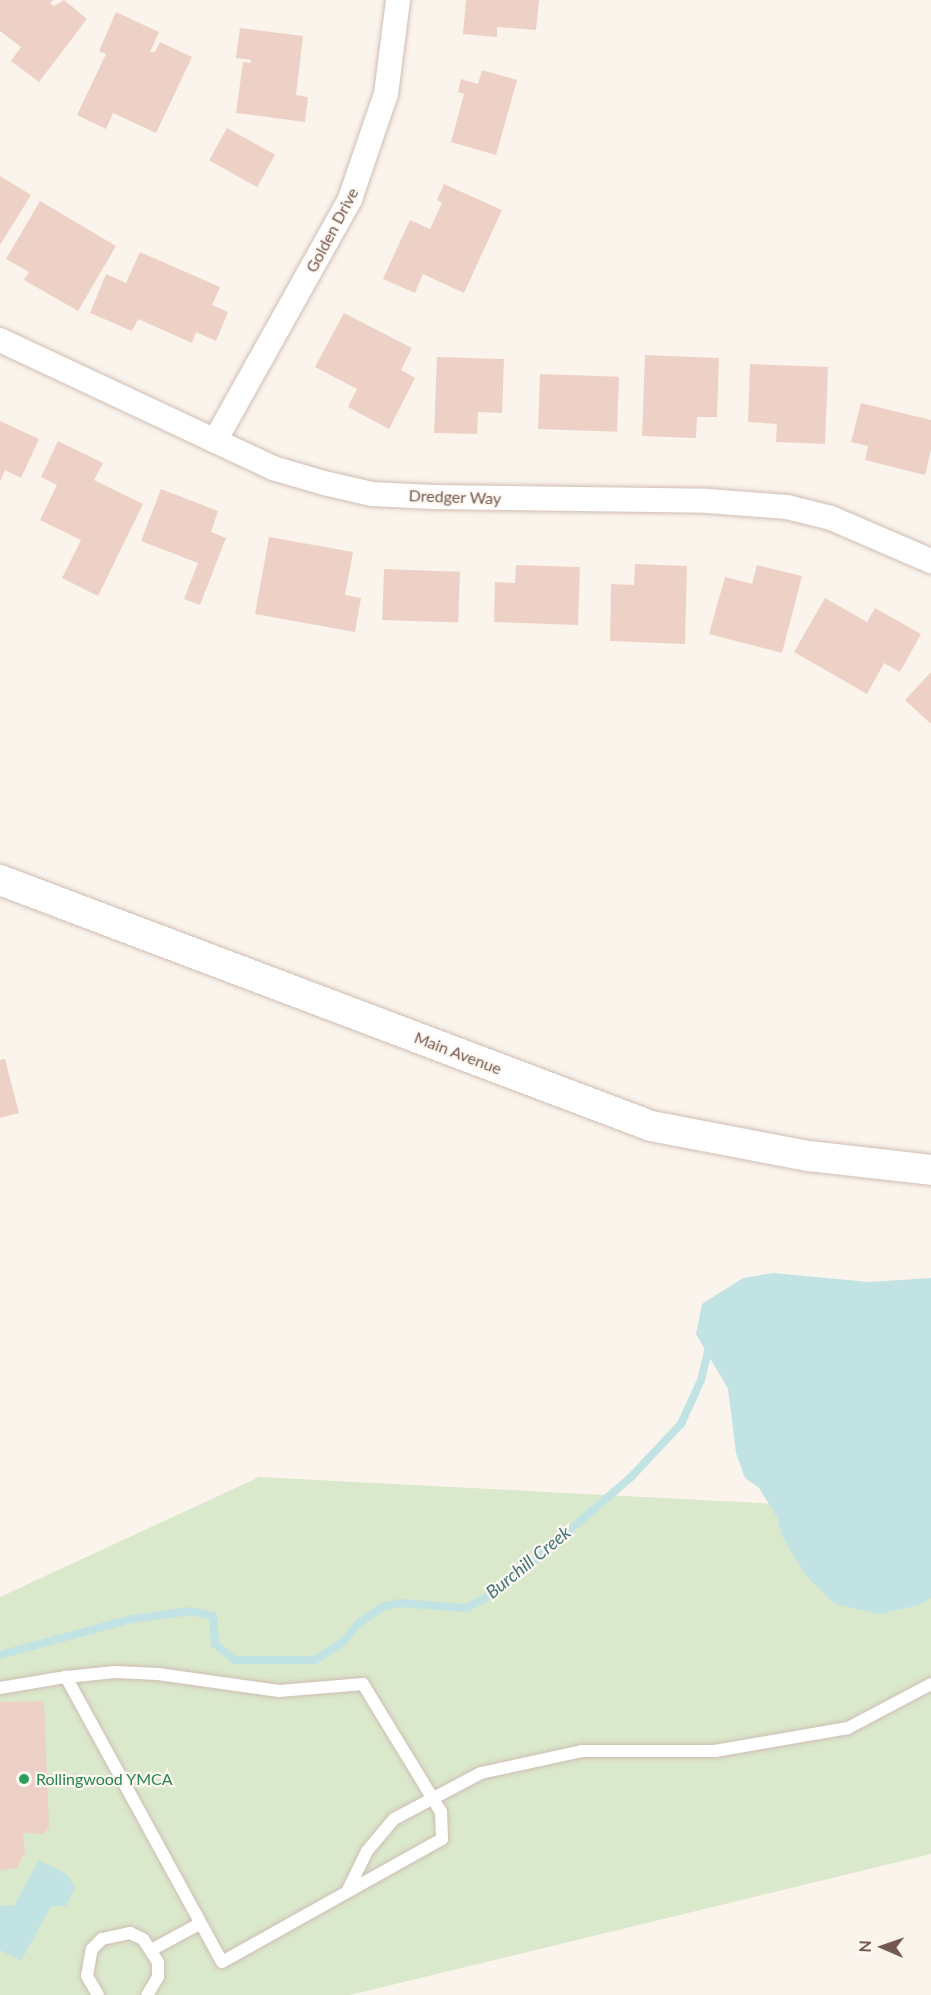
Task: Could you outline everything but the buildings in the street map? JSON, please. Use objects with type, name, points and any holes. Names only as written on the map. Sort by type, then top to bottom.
[{"type":"street","name":"Golden Drive","points":[[215,441],[350,200],[371,148],[386,94],[399,0]]},
{"type":"street","name":"Dredger Way","points":[[0,340],[273,468],[372,494],[708,501],[787,507],[831,518],[931,561]]},
{"type":"street","name":"Main Avenue","points":[[0,880],[651,1126],[809,1156],[931,1170]]},
{"type":"lane","points":[[0,1688],[66,1677],[115,1672],[158,1674],[279,1691],[363,1684],[441,1812],[442,1839],[222,1962],[199,1924],[66,1677]]},
{"type":"lane","points":[[348,1890],[367,1851],[394,1819],[432,1796],[481,1773],[582,1751],[715,1751],[848,1728],[931,1684]]},
{"type":"lane","points":[[153,1949],[199,1924]]},
{"type":"lane","points":[[98,1995],[87,1976],[87,1962],[102,1939],[130,1933],[153,1949],[158,1977],[147,1995]]},
{"type":"green space","points":[[259,1477],[931,1512],[931,1854],[350,1995],[0,1995],[0,1597]]},
{"type":"water","points":[[773,1273],[869,1282],[931,1278],[931,1598],[919,1605],[879,1614],[835,1604],[806,1576],[783,1538],[777,1517],[759,1488],[745,1478],[736,1453],[728,1389],[696,1334],[702,1304],[743,1278]]},
{"type":"water","points":[[39,1860],[68,1875],[75,1888],[66,1906],[51,1906],[21,1961],[0,1950],[0,1906],[14,1905]]},
{"type":"waterway","name":"Burchill Creek","points":[[0,1655],[132,1619],[191,1611],[213,1616],[215,1644],[235,1660],[315,1660],[343,1642],[360,1622],[382,1607],[399,1603],[467,1608],[501,1589],[631,1477],[681,1424],[701,1380],[710,1345]]},
{"type":"place","name":"Rollingwood YMCA","points":[[24,1779]]}]
